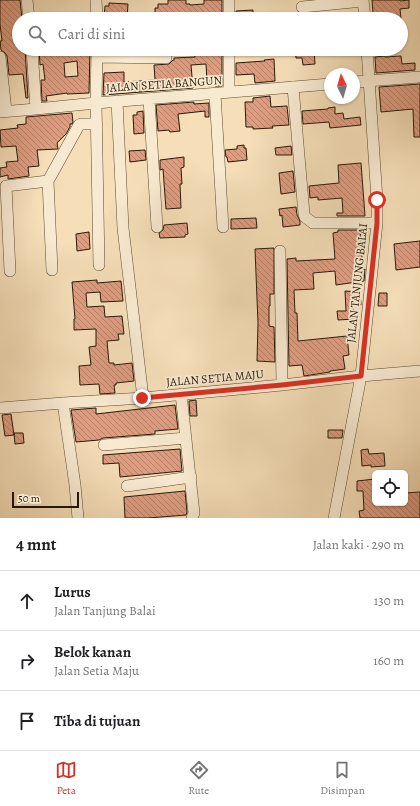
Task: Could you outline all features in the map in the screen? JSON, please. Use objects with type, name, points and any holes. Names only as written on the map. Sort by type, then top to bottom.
[{"type":"street","points":[[27,0],[28,12]]},
{"type":"street","points":[[96,0],[97,12]]},
{"type":"street","points":[[229,0],[229,12]]},
{"type":"street","points":[[302,7],[363,1],[364,12]]},
{"type":"street","points":[[32,56],[36,109]]},
{"type":"street","points":[[97,56],[96,103],[99,265]]},
{"type":"street","points":[[138,56],[166,58]]},
{"type":"street","points":[[229,56],[229,92]]},
{"type":"street","name":"JALAN TANJUNG BALAI","points":[[334,518],[361,376],[377,223],[377,200],[367,56]]},
{"type":"street","points":[[0,57],[3,111]]},
{"type":"street","points":[[360,82],[420,77]]},
{"type":"street","name":"JALAN SETIA BANGUN","points":[[3,111],[324,84]]},
{"type":"street","points":[[293,87],[305,217],[313,223],[377,223]]},
{"type":"street","points":[[215,94],[223,227]]},
{"type":"street","points":[[149,99],[157,227]]},
{"type":"street","points":[[117,101],[123,228],[142,398]]},
{"type":"street","points":[[52,270],[48,181],[79,125],[97,124]]},
{"type":"street","points":[[10,271],[6,187],[7,185],[48,181]]},
{"type":"street","points":[[280,251],[282,385]]},
{"type":"street","name":"JALAN SETIA MAJU","points":[[0,408],[142,398],[420,371]]},
{"type":"street","points":[[181,394],[191,477],[194,513],[192,518]]},
{"type":"street","points":[[63,403],[75,485],[78,518]]},
{"type":"street","points":[[104,445],[186,438]]},
{"type":"street","points":[[127,486],[191,477]]},
{"type":"building","points":[[0,0],[20,0],[21,12],[12,12],[12,56],[25,56],[28,98],[26,98],[23,74],[9,75],[7,56],[1,50],[0,41],[2,41]]},
{"type":"building","points":[[168,0],[186,0],[186,4],[190,5],[204,4],[204,0],[222,0],[222,12],[155,12],[155,8],[158,8],[158,4],[168,4]]},
{"type":"building","points":[[372,0],[409,0],[409,8],[400,9],[400,12],[373,12]]},
{"type":"building","points":[[109,3],[128,4],[127,12],[104,12],[105,6],[109,6]]},
{"type":"building","points":[[253,10],[253,12],[236,12]]},
{"type":"building","points":[[39,56],[90,56],[89,93],[67,93],[46,96],[47,101],[42,101],[41,80],[45,80],[43,64],[40,65]],"holes":[[[77,61],[78,76],[65,77],[64,63]]]},
{"type":"building","points":[[222,56],[222,86],[215,86],[214,81],[207,81],[206,64],[191,65],[193,88],[103,95],[104,73],[124,72],[124,82],[155,80],[154,65],[169,64],[174,60],[174,58]]},
{"type":"building","points":[[296,56],[314,56],[315,64],[303,65],[302,58],[296,58]]},
{"type":"building","points":[[401,56],[402,64],[415,63],[415,70],[376,73],[375,57]]},
{"type":"building","points":[[274,59],[275,81],[255,83],[254,74],[236,75],[236,63]]},
{"type":"building","points":[[420,84],[420,137],[414,137],[413,109],[381,112],[379,87]]},
{"type":"building","points":[[270,96],[271,107],[287,106],[289,125],[272,126],[273,128],[253,129],[253,127],[246,127],[245,102],[253,102],[253,98]]},
{"type":"building","points":[[194,102],[194,104],[209,103],[209,117],[205,117],[205,111],[178,114],[180,131],[158,131],[156,105]]},
{"type":"building","points":[[335,107],[335,114],[343,113],[344,119],[360,117],[361,125],[330,128],[329,122],[303,124],[302,111]]},
{"type":"building","points":[[143,111],[144,133],[134,134],[133,115],[137,115],[137,112]]},
{"type":"building","points":[[72,113],[73,122],[70,124],[66,134],[57,143],[58,149],[37,150],[39,166],[28,167],[29,176],[8,179],[8,175],[0,177],[0,168],[7,167],[6,162],[18,161],[16,146],[1,147],[0,130],[18,128],[17,125],[26,124],[26,117]]},
{"type":"building","points":[[244,145],[244,148],[246,148],[247,160],[228,162],[225,150],[237,149],[237,146]]},
{"type":"building","points":[[291,146],[292,155],[276,155],[275,148]]},
{"type":"building","points":[[145,150],[146,160],[130,162],[129,151]]},
{"type":"building","points":[[184,157],[184,167],[181,168],[182,184],[180,184],[181,208],[166,209],[163,169],[160,170],[160,160]]},
{"type":"building","points":[[361,163],[365,216],[337,216],[337,213],[343,213],[342,198],[318,200],[318,197],[310,198],[309,186],[339,183],[338,165]]},
{"type":"building","points":[[293,171],[295,192],[281,194],[279,173]]},
{"type":"building","points":[[296,207],[300,225],[283,227],[282,215],[280,216],[279,209]]},
{"type":"building","points":[[256,218],[257,228],[231,229],[231,219]]},
{"type":"building","points":[[187,223],[188,234],[185,235],[185,237],[160,238],[159,233],[163,230],[164,225]]},
{"type":"building","points":[[338,230],[360,230],[363,269],[365,269],[364,281],[336,285],[335,271],[313,273],[314,289],[294,290],[295,313],[297,313],[298,341],[347,336],[349,355],[343,356],[345,369],[304,376],[302,365],[289,366],[287,259],[296,258],[296,261],[335,259],[333,233],[338,232]]},
{"type":"building","points":[[89,232],[90,249],[77,251],[76,234]]},
{"type":"building","points":[[420,241],[420,267],[396,270],[394,244]]},
{"type":"building","points":[[274,248],[274,294],[270,294],[269,326],[274,327],[275,362],[257,361],[258,323],[255,249]]},
{"type":"building","points":[[97,280],[97,283],[121,281],[123,301],[101,302],[100,292],[86,293],[87,307],[104,306],[105,317],[122,316],[124,334],[118,334],[119,340],[107,341],[109,363],[114,363],[114,365],[132,363],[134,381],[116,383],[116,385],[114,385],[115,393],[100,394],[99,384],[80,385],[79,366],[91,365],[89,347],[96,346],[96,329],[74,330],[75,319],[72,282]]},
{"type":"building","points":[[345,291],[360,292],[361,305],[353,306],[354,319],[338,320],[337,311],[346,311]]},
{"type":"building","points":[[379,293],[387,293],[387,306],[378,306]]},
{"type":"building","points":[[196,400],[197,416],[190,416],[189,401]]},
{"type":"building","points":[[175,405],[178,429],[155,431],[155,434],[103,438],[99,440],[76,442],[71,410],[96,408],[96,414]]},
{"type":"building","points":[[11,414],[14,435],[5,436],[2,415]]},
{"type":"building","points":[[328,430],[343,430],[342,438],[328,438]]},
{"type":"building","points":[[14,433],[23,433],[24,443],[15,444]]},
{"type":"building","points":[[180,449],[182,471],[120,477],[119,463],[103,464],[103,455]]},
{"type":"building","points":[[368,449],[369,454],[384,453],[385,466],[362,466],[361,450]]},
{"type":"building","points":[[372,479],[372,506],[408,506],[408,493],[420,492],[420,518],[360,518],[359,511],[364,510],[363,491],[357,491],[357,481]]},
{"type":"building","points":[[185,491],[186,515],[125,518],[124,497]]},
{"type":"route","points":[[142,398],[361,376],[377,223],[377,200]]}]
